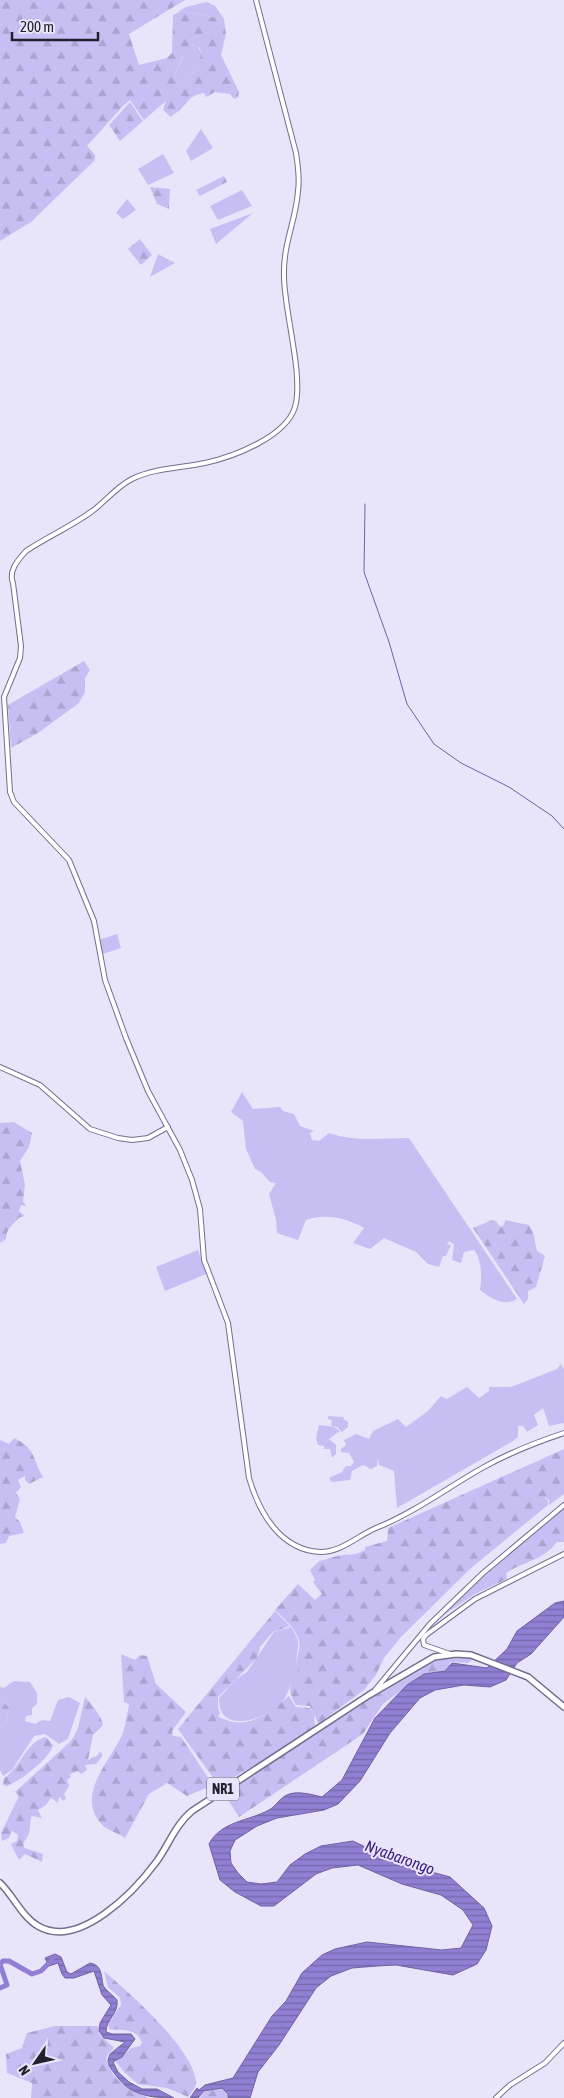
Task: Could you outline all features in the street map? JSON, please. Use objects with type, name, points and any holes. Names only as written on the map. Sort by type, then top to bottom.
[{"type":"highway","name":"NR1","points":[[0,1882],[36,1924],[56,1932],[82,1926],[111,1909],[133,1889],[157,1860],[180,1823],[192,1811],[370,1695],[428,1660],[451,1655],[470,1655],[536,1682],[564,1707]]},
{"type":"main road","points":[[256,0],[296,153],[299,172],[298,192],[284,250],[283,265],[286,307],[297,395],[293,413],[285,425],[273,435],[227,457],[133,478],[91,512],[26,551],[10,572],[21,646],[19,661],[4,697],[10,792],[14,802],[69,860],[94,921],[107,987],[148,1091],[168,1127],[192,1180],[200,1209],[204,1260],[228,1323],[249,1478],[255,1498],[266,1519],[288,1540],[312,1550],[334,1550],[391,1522],[500,1459],[564,1432]]},
{"type":"main road","points":[[0,1067],[40,1085],[90,1129],[118,1138],[139,1140],[148,1138],[168,1127]]},
{"type":"main road","points":[[370,1695],[383,1682],[430,1624],[483,1573],[564,1505]]},
{"type":"main road","points":[[451,1655],[424,1645],[423,1638],[475,1599],[564,1554]]},
{"type":"main road","points":[[496,2098],[510,2085],[545,2063],[564,2043]]},
{"type":"green space","points":[[0,0],[185,0],[129,34],[139,65],[167,58],[172,53],[173,15],[182,11],[224,19],[226,34],[221,55],[239,92],[238,97],[234,99],[230,94],[215,92],[206,97],[204,93],[195,95],[171,117],[163,110],[166,101],[144,120],[130,100],[87,146],[95,155],[95,160],[31,222],[0,241]],"holes":[[[193,44],[200,48],[199,64],[184,85],[174,77],[183,56],[188,52],[189,45]]]},
{"type":"green space","points":[[207,2],[215,6],[224,19],[182,11],[176,13],[186,7]]},
{"type":"green space","points":[[189,44],[197,45],[201,56],[198,66],[184,85],[174,77]]},
{"type":"green space","points":[[130,102],[143,121],[120,141],[109,125]]},
{"type":"green space","points":[[201,129],[213,148],[191,161],[186,151]]},
{"type":"green space","points":[[163,154],[174,173],[148,185],[138,169]]},
{"type":"green space","points":[[224,176],[227,182],[200,196],[196,190]]},
{"type":"green space","points":[[150,187],[170,189],[169,209],[157,204]]},
{"type":"green space","points":[[242,190],[252,206],[218,220],[210,206]]},
{"type":"green space","points":[[127,199],[136,210],[123,219],[116,213]]},
{"type":"green space","points":[[253,213],[216,244],[210,229]]},
{"type":"green space","points":[[140,239],[152,255],[141,265],[128,249]]},
{"type":"green space","points":[[158,254],[175,263],[150,277]]},
{"type":"green space","points":[[84,661],[90,670],[85,678],[85,692],[79,703],[38,733],[11,748],[8,705]]},
{"type":"green space","points":[[117,934],[121,948],[103,954],[99,940]]},
{"type":"green space","points":[[242,1092],[253,1109],[280,1107],[283,1111],[294,1114],[300,1126],[314,1131],[310,1133],[312,1140],[319,1141],[329,1133],[358,1139],[409,1138],[517,1299],[508,1302],[498,1301],[480,1290],[481,1269],[477,1254],[474,1250],[464,1252],[461,1263],[452,1260],[454,1245],[449,1241],[447,1244],[451,1245],[446,1256],[443,1256],[439,1267],[428,1264],[416,1252],[384,1238],[370,1249],[353,1243],[364,1228],[336,1218],[321,1217],[306,1220],[298,1240],[277,1233],[276,1220],[269,1194],[276,1183],[270,1182],[261,1172],[255,1169],[246,1149],[243,1121],[231,1112]]},
{"type":"green space","points":[[14,1122],[32,1133],[29,1147],[20,1161],[25,1185],[23,1201],[26,1206],[21,1205],[19,1211],[24,1215],[23,1217],[20,1217],[12,1224],[7,1232],[6,1239],[0,1243],[0,1123]]},
{"type":"green space","points":[[492,1220],[496,1221],[500,1227],[504,1225],[505,1220],[529,1225],[533,1232],[537,1251],[545,1256],[536,1287],[528,1291],[528,1299],[524,1304],[473,1228]]},
{"type":"green space","points":[[198,1250],[206,1274],[165,1291],[156,1267]]},
{"type":"green space","points":[[561,1364],[564,1369],[564,1423],[549,1426],[543,1408],[534,1415],[538,1425],[527,1432],[523,1426],[518,1426],[518,1437],[513,1441],[397,1508],[394,1471],[379,1465],[378,1459],[377,1466],[371,1469],[363,1465],[352,1471],[350,1480],[332,1482],[329,1478],[342,1472],[346,1466],[351,1466],[354,1462],[349,1453],[341,1452],[341,1449],[346,1445],[344,1440],[356,1434],[369,1439],[373,1431],[398,1419],[406,1427],[428,1411],[441,1396],[447,1399],[467,1387],[479,1398],[489,1391],[489,1387],[511,1387],[557,1369]]},
{"type":"green space","points":[[328,1416],[344,1417],[343,1419],[348,1422],[348,1427],[342,1432],[337,1427],[331,1426],[332,1420],[328,1419]]},
{"type":"green space","points":[[319,1425],[334,1427],[340,1431],[329,1439],[336,1445],[336,1454],[332,1458],[330,1449],[324,1449],[324,1446],[318,1445],[316,1438]]},
{"type":"green space","points":[[14,1438],[30,1450],[43,1477],[29,1484],[25,1480],[25,1476],[18,1480],[21,1487],[16,1493],[20,1499],[15,1517],[20,1522],[24,1533],[9,1536],[6,1543],[0,1544],[0,1440],[9,1444]]},
{"type":"green space","points":[[564,1449],[564,1494],[549,1505],[549,1500],[543,1496],[548,1501],[548,1505],[471,1568],[401,1637],[384,1658],[376,1675],[364,1690],[318,1724],[314,1714],[315,1726],[291,1744],[219,1786],[178,1729],[275,1611],[290,1626],[273,1632],[260,1647],[257,1658],[218,1697],[220,1713],[218,1717],[238,1723],[254,1720],[269,1712],[289,1696],[296,1707],[310,1708],[313,1713],[310,1706],[296,1705],[291,1696],[291,1684],[298,1670],[296,1662],[300,1644],[296,1633],[288,1623],[275,1610],[298,1584],[315,1600],[322,1594],[313,1582],[315,1580],[310,1570],[319,1561],[357,1553],[365,1550],[365,1547],[387,1541],[388,1528]]},
{"type":"green space","points":[[564,1508],[564,1542],[557,1542],[540,1557],[506,1573],[507,1579],[475,1594],[442,1616],[501,1560]]},
{"type":"green space","points":[[291,1627],[298,1640],[296,1658],[298,1670],[285,1698],[270,1712],[259,1717],[237,1721],[227,1718],[221,1711],[219,1698],[236,1679],[247,1672],[274,1632]]},
{"type":"green space","points":[[121,1654],[135,1660],[140,1655],[147,1656],[156,1684],[186,1712],[172,1731],[173,1736],[181,1737],[213,1785],[187,1796],[167,1783],[149,1794],[125,1838],[102,1825],[95,1814],[92,1802],[97,1779],[122,1735],[126,1720],[129,1704],[124,1702]]},
{"type":"green space","points":[[441,1657],[469,1657],[473,1659],[468,1663],[450,1662],[449,1667],[443,1671],[421,1675],[383,1704],[363,1734],[239,1817],[223,1792],[373,1696],[428,1662]]},
{"type":"green space","points":[[14,1681],[30,1682],[37,1693],[37,1704],[32,1708],[32,1715],[26,1716],[25,1721],[35,1724],[42,1720],[50,1721],[58,1700],[69,1697],[80,1703],[68,1739],[59,1744],[45,1734],[34,1736],[12,1770],[3,1776],[0,1770],[0,1727],[7,1720],[9,1708],[0,1697],[0,1687],[4,1688]]},
{"type":"green space","points":[[0,1697],[9,1708],[7,1720],[0,1727]]},
{"type":"green space","points":[[85,1697],[93,1706],[103,1725],[93,1735],[88,1760],[98,1755],[99,1752],[102,1753],[102,1757],[96,1764],[85,1765],[87,1770],[81,1774],[78,1771],[70,1774],[71,1777],[67,1780],[69,1786],[64,1794],[66,1798],[64,1801],[59,1797],[58,1803],[51,1798],[46,1805],[38,1810],[42,1818],[32,1816],[24,1848],[43,1854],[42,1862],[25,1854],[19,1860],[11,1844],[17,1841],[18,1835],[12,1831],[9,1838],[2,1841],[1,1833],[19,1796],[15,1792],[71,1741],[78,1728]]},
{"type":"green space","points":[[46,1737],[53,1745],[51,1751],[41,1763],[7,1786],[3,1785],[4,1778],[15,1768],[28,1749]]},
{"type":"green space","points":[[104,1971],[158,2021],[183,2052],[192,2067],[196,2081],[195,2088],[188,2097],[167,2088],[138,2084],[116,2062],[131,2048],[140,2046],[142,2042],[132,2032],[109,2029],[109,2023],[121,2005],[120,1998],[108,1987]]},
{"type":"green space","points":[[55,2026],[98,2026],[99,2034],[114,2048],[108,2054],[106,2060],[114,2075],[129,2088],[149,2098],[31,2098],[32,2083],[7,2073],[6,2054],[22,2048],[27,2033]]},
{"type":"green space","points":[[222,2088],[227,2094],[227,2098],[200,2098],[204,2092]]},
{"type":"shaded area","points":[[564,1601],[564,1617],[531,1654],[517,1663],[506,1680],[490,1687],[464,1685],[435,1690],[420,1698],[390,1733],[360,1781],[338,1804],[324,1810],[277,1818],[257,1826],[235,1840],[230,1851],[231,1863],[238,1873],[247,1882],[261,1884],[277,1882],[290,1865],[305,1854],[321,1846],[353,1841],[380,1854],[391,1855],[418,1872],[432,1872],[450,1877],[484,1908],[492,1926],[486,1950],[477,1964],[453,1975],[396,1965],[352,1968],[331,1976],[316,1988],[279,2045],[258,2072],[250,2098],[228,2098],[228,2094],[222,2088],[204,2091],[198,2098],[190,2098],[197,2088],[199,2090],[205,2085],[233,2078],[272,2016],[286,2001],[302,1973],[322,1955],[335,1949],[367,1942],[442,1950],[461,1948],[473,1925],[463,1910],[441,1895],[402,1884],[358,1865],[332,1868],[316,1874],[274,1906],[261,1906],[235,1892],[220,1880],[209,1844],[214,1836],[236,1822],[269,1810],[287,1795],[300,1793],[322,1797],[342,1780],[375,1718],[407,1685],[424,1674],[445,1671],[452,1663],[487,1668],[507,1649],[517,1631],[555,1603]]},
{"type":"shaded area","points":[[55,1954],[61,1957],[67,1972],[71,1974],[90,1963],[97,1966],[104,1987],[117,2000],[116,2009],[108,2023],[106,2032],[112,2034],[131,2034],[135,2039],[122,2057],[113,2062],[118,2072],[129,2082],[142,2089],[157,2089],[174,2098],[141,2094],[133,2091],[121,2081],[110,2067],[108,2060],[110,2054],[125,2042],[104,2038],[99,2031],[100,2023],[111,2005],[102,1995],[94,1971],[74,1978],[65,1978],[58,1963],[49,1966],[45,1958]]},
{"type":"waterway","points":[[365,504],[364,572],[389,642],[407,704],[434,744],[461,763],[509,787],[552,816],[564,829]]},
{"type":"waterway","points":[[0,1988],[7,1985],[0,1964],[3,1961],[9,1961],[32,1974],[41,1971],[52,1960]]},
{"type":"water label","name":"Nyabarongo","points":[[400,1857]]}]
